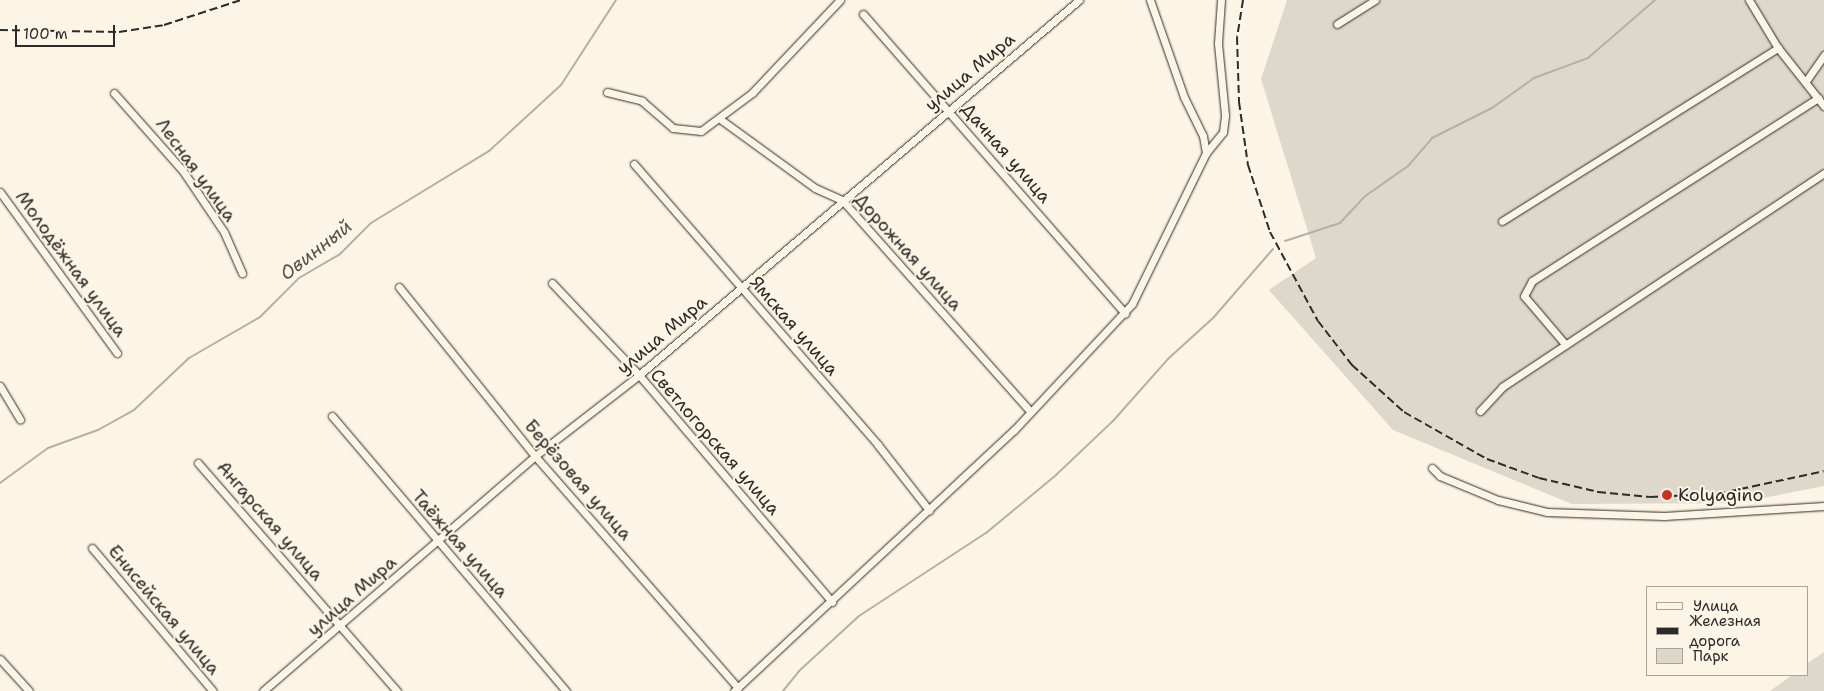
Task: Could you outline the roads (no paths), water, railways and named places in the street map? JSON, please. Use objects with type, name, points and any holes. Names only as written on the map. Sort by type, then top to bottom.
[{"type":"street","points":[[607,92],[635,97],[666,125],[681,131],[701,131],[720,119],[761,85],[840,0]]},
{"type":"street","name":"улица Мира","points":[[263,691],[342,626],[535,456],[638,375],[1078,0]]},
{"type":"street","points":[[1150,0],[1184,97],[1203,136],[1206,153]]},
{"type":"street","points":[[736,690],[929,510],[1030,411],[1125,313],[1206,153],[1223,132],[1225,115],[1218,43],[1221,0]]},
{"type":"street","points":[[1337,24],[1375,0]]},
{"type":"street","points":[[1749,0],[1778,48],[1824,106]]},
{"type":"street","name":"Дачная улица","points":[[862,14],[1125,313]]},
{"type":"street","points":[[1502,221],[1778,48]]},
{"type":"street","points":[[1806,81],[1824,55]]},
{"type":"street","name":"Лесная улица","points":[[114,93],[183,171],[224,232],[242,273]]},
{"type":"street","points":[[1565,344],[1524,296],[1532,281],[1818,98]]},
{"type":"street","name":"Дорожная улица","points":[[720,119],[815,188],[842,200],[1030,411]]},
{"type":"street","name":"Ямская улица","points":[[634,164],[878,445],[929,510]]},
{"type":"street","points":[[1480,411],[1502,387],[1824,173]]},
{"type":"street","name":"Молодёжная улица","points":[[0,192],[116,353]]},
{"type":"street","name":"Светлогорская улица","points":[[552,283],[638,375],[832,602]]},
{"type":"street","name":"Берёзовая улица","points":[[400,287],[535,456],[736,690]]},
{"type":"street","points":[[0,386],[20,419]]},
{"type":"street","name":"Таёжная улица","points":[[332,416],[566,691]]},
{"type":"street","name":"Ангарская улица","points":[[198,463],[397,691]]},
{"type":"street","points":[[1432,468],[1440,476],[1498,500],[1547,512],[1664,516],[1824,506]]},
{"type":"street","name":"Енисейская улица","points":[[92,548],[213,691]]},
{"type":"street","points":[[0,659],[29,691]]},
{"type":"waterway","name":"Овинный","points":[[0,483],[48,448],[98,430],[134,410],[189,358],[260,317],[299,278],[340,254],[371,223],[489,151],[561,85],[616,0]]},
{"type":"waterway","points":[[1285,241],[1340,223],[1364,197],[1408,166],[1432,138],[1492,108],[1534,78],[1588,58],[1655,0]]},
{"type":"waterway","points":[[783,691],[799,671],[859,616],[986,533],[1056,475],[1113,421],[1169,358],[1214,317],[1273,249]]},
{"type":"railway","points":[[0,30],[119,32],[164,25],[241,0]]},
{"type":"railway","points":[[1243,0],[1237,37],[1239,102],[1248,165],[1270,232],[1318,321],[1352,365],[1404,412],[1487,459],[1539,478],[1598,492],[1650,497],[1717,494],[1824,471]]},
{"type":"place","name":"Kolyagino","points":[[1667,495]]}]
